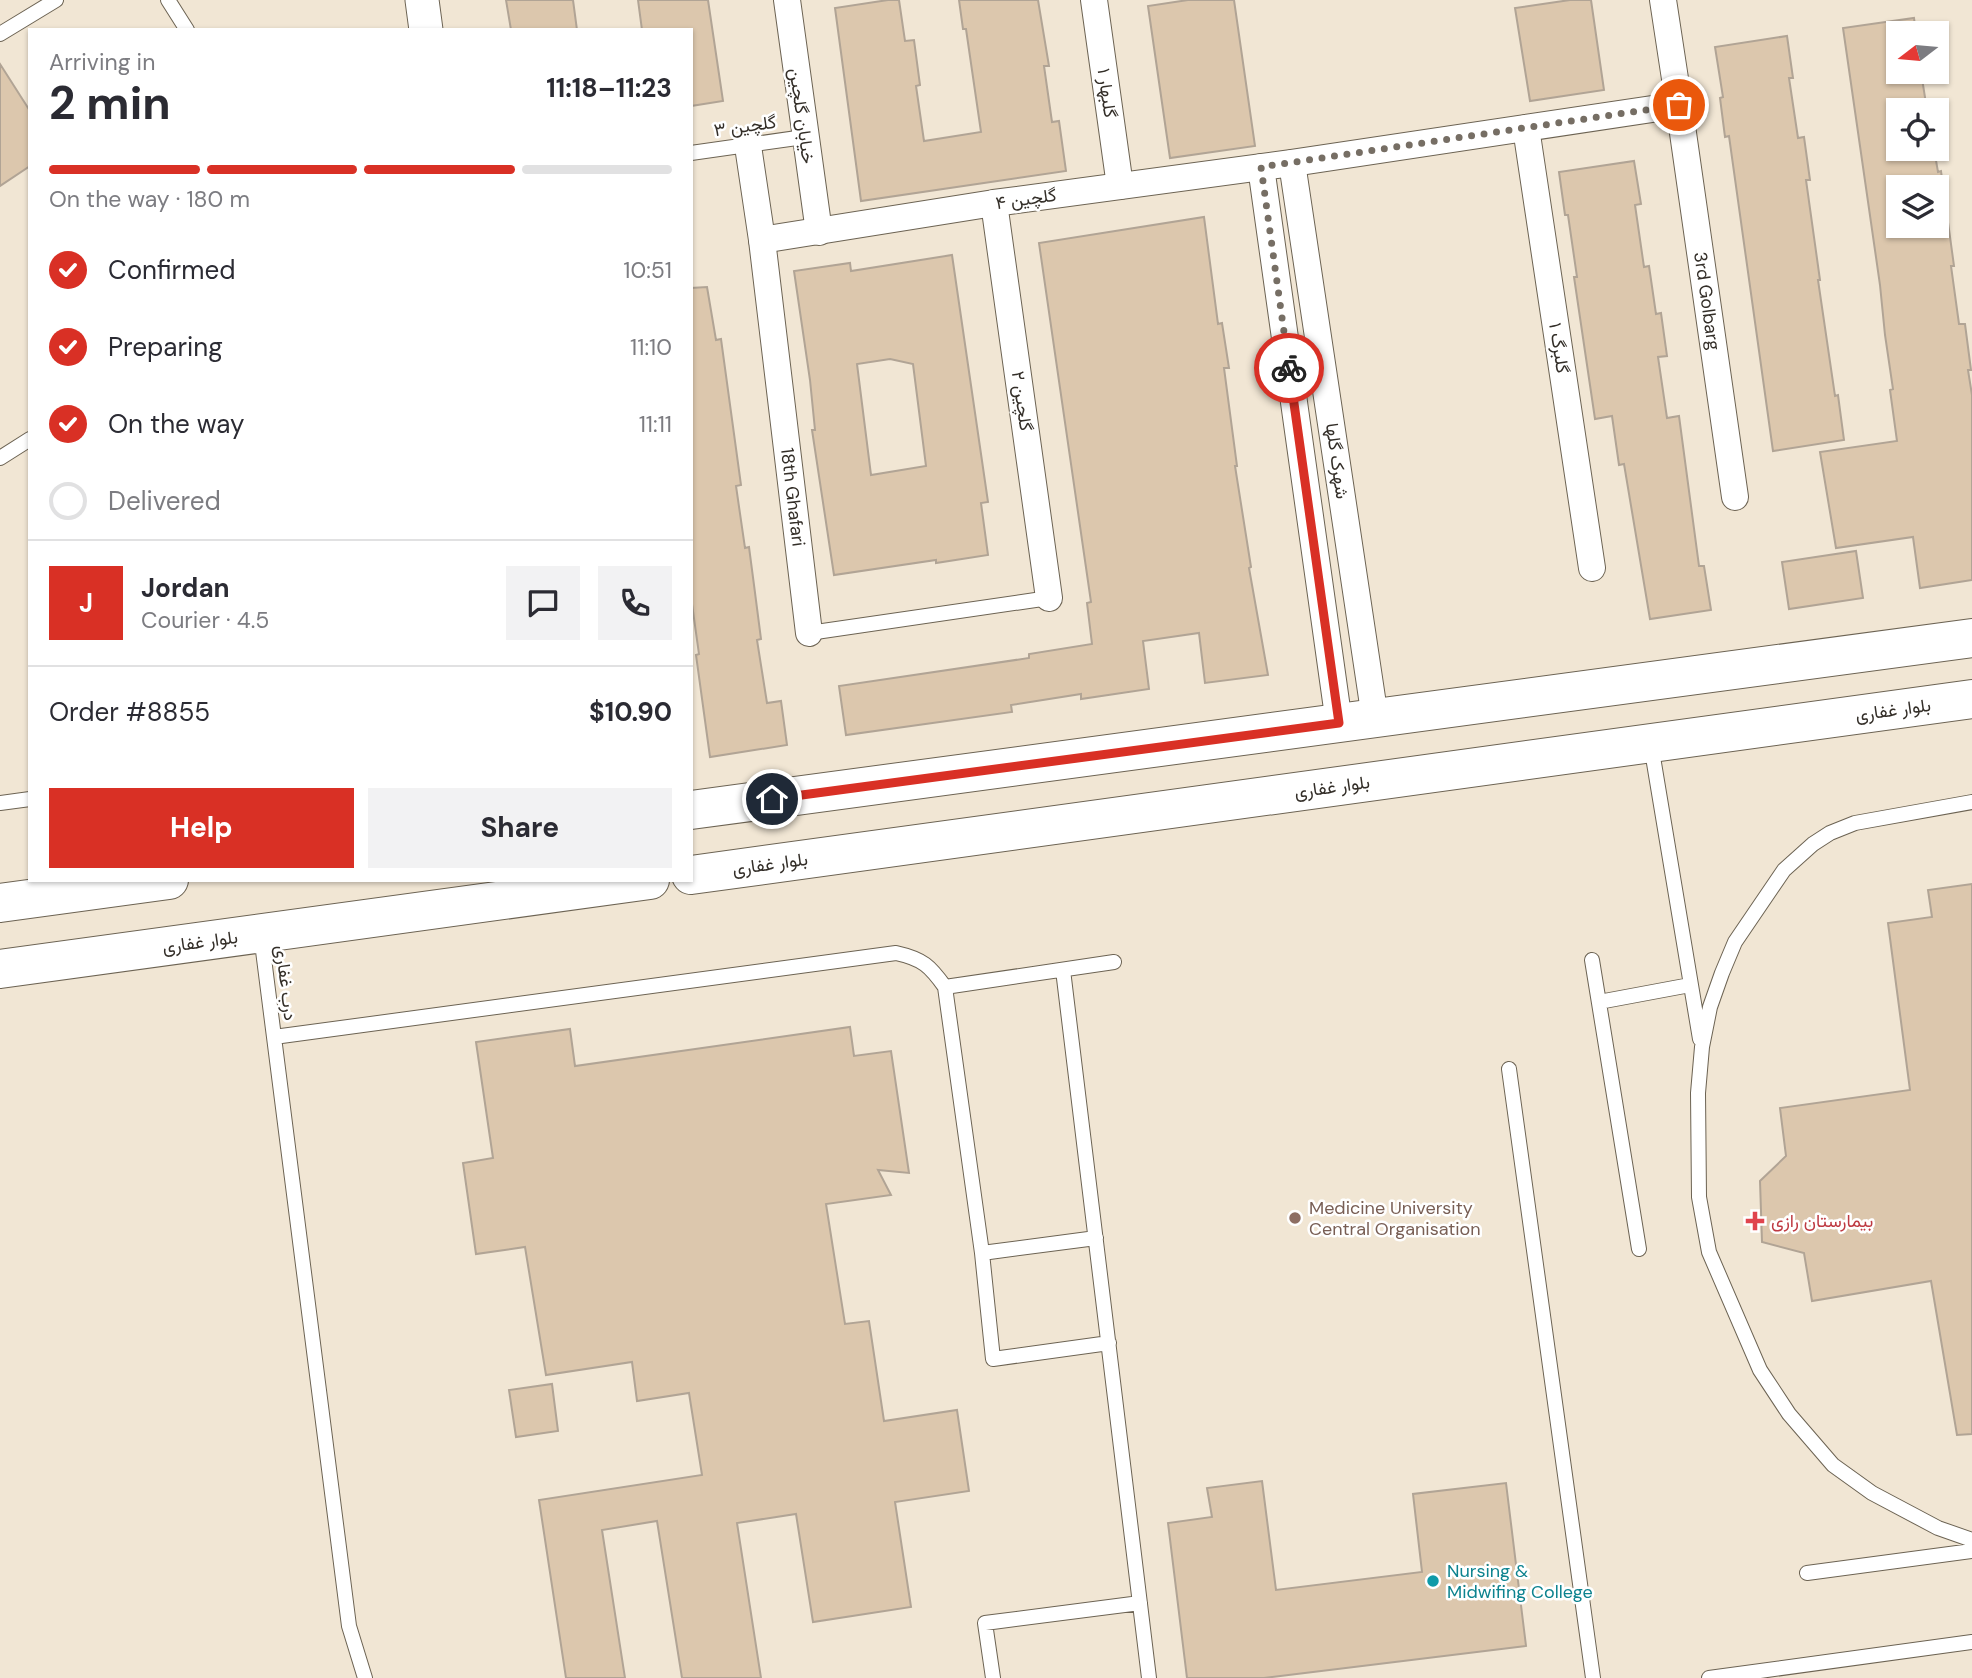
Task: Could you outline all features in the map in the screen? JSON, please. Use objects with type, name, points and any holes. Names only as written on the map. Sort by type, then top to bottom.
[{"type":"main road","points":[[693,810],[1972,638]]},
{"type":"main road","name":"بلوار غفاری","points":[[693,875],[1972,699]]},
{"type":"main road","points":[[0,903],[154,882]]},
{"type":"main road","name":"بلوار غفاری","points":[[0,969],[636,882]]},
{"type":"street","points":[[422,0],[426,28]]},
{"type":"street","name":"خیابان گلچین","points":[[787,0],[819,232]]},
{"type":"street","name":"گلبهار ۱","points":[[1094,0],[1120,186]]},
{"type":"street","name":"3rd Golbarg","points":[[1664,0],[1735,496]]},
{"type":"street","name":"گلچین ۴","points":[[762,240],[994,203],[1292,163],[1679,105]]},
{"type":"street","name":"گلبرگ ۱","points":[[1526,128],[1592,568]]},
{"type":"street","points":[[748,146],[762,240]]},
{"type":"street","name":"شهرک گلها","points":[[1292,163],[1357,720]]},
{"type":"street","name":"شهرک گلها","points":[[1261,167],[1357,720]]},
{"type":"street","name":"گلچین ۲","points":[[994,203],[1049,598]]},
{"type":"street","name":"18th Ghafari","points":[[762,240],[808,633]]},
{"type":"lane","points":[[0,34],[56,0]]},
{"type":"lane","points":[[168,0],[186,28]]},
{"type":"lane","name":"گلچین ۳","points":[[693,153],[804,136]]},
{"type":"lane","points":[[0,458],[28,440]]},
{"type":"lane","points":[[808,633],[1049,598]]},
{"type":"lane","points":[[1651,743],[1702,1047]]},
{"type":"lane","points":[[0,803],[28,799]]},
{"type":"lane","points":[[1972,803],[1855,823],[1830,833],[1813,844],[1784,870],[1735,942],[1710,1007],[1702,1047],[1698,1093],[1699,1198],[1709,1252],[1760,1370],[1789,1414],[1833,1465],[1872,1493],[1938,1528],[1972,1540]]},
{"type":"lane","name":"درب غفاری","points":[[260,934],[349,1626],[365,1678]]},
{"type":"lane","points":[[274,1037],[896,953],[914,957],[930,967],[945,987],[982,1253],[993,1359],[1109,1343]]},
{"type":"lane","points":[[1592,960],[1639,1249]]},
{"type":"lane","points":[[945,987],[1114,962]]},
{"type":"lane","points":[[1062,970],[1149,1678]]},
{"type":"lane","points":[[1599,1002],[1690,985]]},
{"type":"lane","points":[[1509,1069],[1593,1678]]},
{"type":"lane","points":[[982,1253],[1096,1238]]},
{"type":"lane","points":[[1807,1573],[1972,1551]]},
{"type":"lane","points":[[993,1678],[985,1623],[1140,1603]]},
{"type":"lane","points":[[1709,1678],[1972,1642]]},
{"type":"building","points":[[506,0],[573,0],[577,28],[511,28]]},
{"type":"building","points":[[638,0],[708,0],[723,101],[693,106],[693,28],[642,28]]},
{"type":"building","points":[[899,0],[905,41],[914,40],[920,85],[916,86],[924,141],[981,132],[966,29],[963,29],[959,0],[1038,0],[1049,66],[1044,66],[1052,122],[1059,121],[1066,171],[861,201],[835,8]]},
{"type":"building","points":[[1188,0],[1234,0],[1255,146],[1170,158],[1148,6]]},
{"type":"building","points":[[1570,0],[1591,0],[1604,90],[1530,101],[1515,8]]},
{"type":"building","points":[[1914,18],[1914,21],[1893,21]]},
{"type":"building","points":[[1886,22],[1886,84],[1923,84],[1925,98],[1886,98],[1886,161],[1936,161],[1938,172],[1941,171],[1942,175],[1886,175],[1886,238],[1949,238],[1949,229],[1959,324],[1965,324],[1971,370],[1968,370],[1972,395],[1972,580],[1920,588],[1913,537],[1836,548],[1820,452],[1897,441],[1880,285],[1843,28]]},
{"type":"building","points":[[1787,36],[1793,78],[1789,78],[1798,138],[1804,137],[1810,180],[1806,180],[1818,280],[1844,440],[1773,451],[1729,136],[1725,137],[1720,98],[1723,97],[1715,47]]},
{"type":"building","points":[[0,64],[28,108],[28,167],[0,186]]},
{"type":"building","points":[[1634,161],[1641,204],[1635,205],[1644,267],[1649,266],[1656,314],[1661,313],[1667,356],[1658,357],[1667,418],[1679,416],[1699,566],[1704,566],[1711,610],[1650,619],[1624,464],[1619,465],[1612,416],[1595,419],[1574,277],[1577,277],[1568,215],[1565,215],[1559,172]]},
{"type":"building","points":[[1204,217],[1218,324],[1222,323],[1229,368],[1224,368],[1235,466],[1251,567],[1249,568],[1268,675],[1205,683],[1199,633],[1143,641],[1149,689],[1081,699],[1081,694],[1011,705],[1012,712],[846,735],[839,686],[1029,658],[1029,654],[1092,644],[1087,603],[1091,602],[1039,243]]},
{"type":"building","points":[[952,255],[988,502],[981,503],[988,555],[834,575],[812,430],[815,430],[810,380],[794,271],[850,263],[851,271]],"holes":[[[890,359],[913,364],[926,466],[871,475],[857,364]]]},
{"type":"building","points":[[707,287],[716,340],[721,339],[741,485],[736,486],[745,548],[749,547],[761,639],[757,640],[767,703],[781,701],[787,745],[710,757],[693,611],[693,288]]},
{"type":"building","points":[[1856,551],[1863,598],[1789,609],[1782,562]]},
{"type":"building","points":[[1972,884],[1972,1434],[1957,1435],[1931,1281],[1812,1301],[1804,1253],[1762,1242],[1760,1181],[1786,1156],[1780,1108],[1910,1090],[1888,923],[1932,917],[1928,890]]},
{"type":"building","points":[[850,1027],[854,1056],[891,1051],[909,1173],[878,1170],[891,1195],[826,1204],[845,1324],[869,1321],[884,1421],[957,1410],[969,1491],[895,1502],[911,1607],[813,1622],[796,1514],[737,1523],[761,1678],[682,1678],[657,1521],[602,1530],[625,1678],[566,1678],[539,1500],[702,1475],[689,1393],[637,1401],[632,1362],[546,1375],[525,1247],[476,1254],[463,1163],[493,1158],[476,1042],[570,1029],[575,1066]]},
{"type":"building","points":[[552,1384],[558,1431],[516,1437],[509,1390]]},
{"type":"building","name":"Nursing & Midwifing College","points":[[1262,1481],[1276,1590],[1422,1572],[1413,1494],[1506,1483],[1526,1646],[1264,1678],[1187,1678],[1168,1523],[1212,1517],[1207,1488]]},
{"type":"way so far","points":[[1289,368],[1261,167],[1679,105]]},
{"type":"place","name":"Medicine University Central Organisation","points":[[1295,1218]]},
{"type":"place","name":"بیمارستان رازی","points":[[1755,1221]]},
{"type":"place","name":"Nursing & Midwifing College","points":[[1433,1581]]},
{"type":"route","points":[[772,799],[1339,723],[1289,368]]}]
